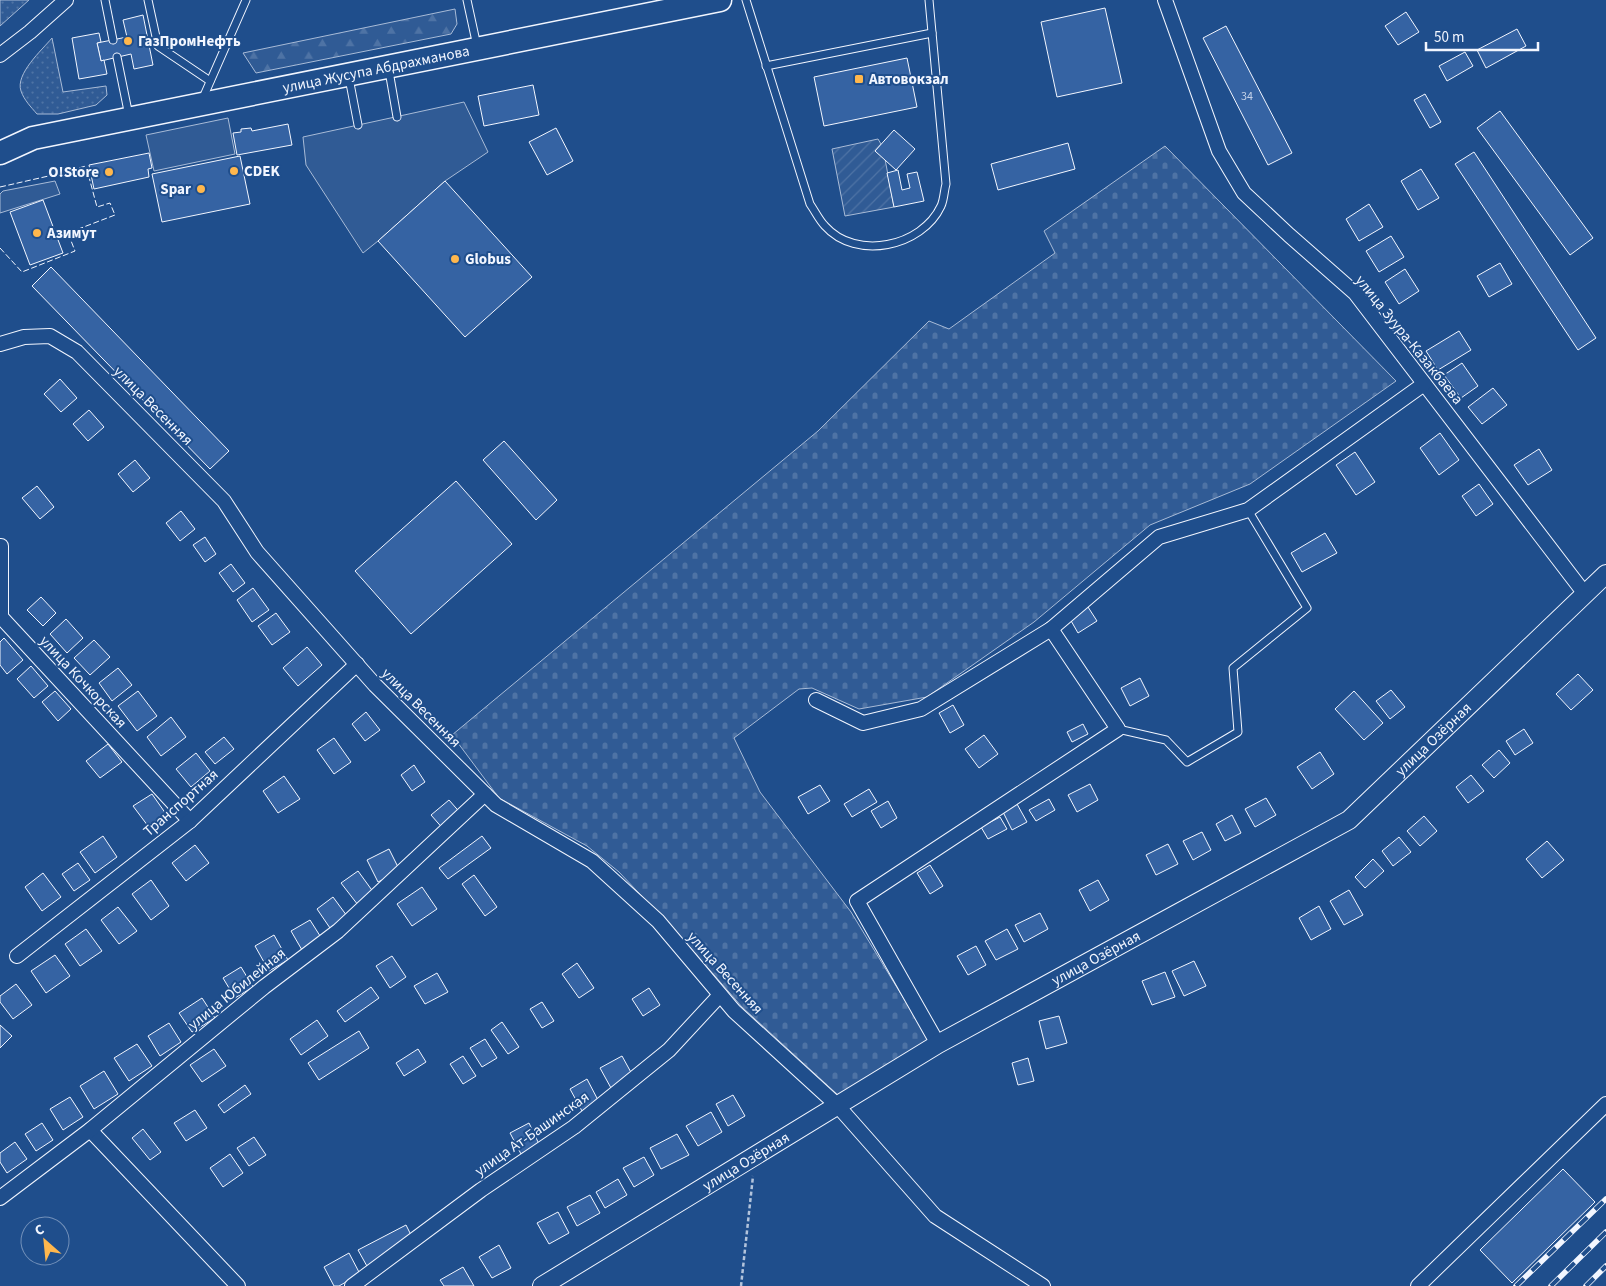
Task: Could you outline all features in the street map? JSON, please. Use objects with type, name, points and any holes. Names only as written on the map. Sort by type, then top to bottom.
[{"type":"highway","name":"улица Жусупа Абдрахманова","points":[[0,153],[33,138],[720,0]]},
{"type":"highway","name":"улица Жусупа Абдрахманова","points":[[0,136],[33,138]]},
{"type":"street","points":[[3,52],[30,32],[66,0]]},
{"type":"street","name":"улица Зуура-Казакбаева","points":[[1165,0],[1219,151],[1244,193],[1354,293],[1585,594]]},
{"type":"street","name":"улица Весенняя","points":[[0,344],[24,337],[50,336],[77,352],[224,501],[257,552],[374,684],[496,805],[592,861],[658,921],[734,1011],[837,1105],[935,1216],[1043,1286]]},
{"type":"street","points":[[816,700],[863,723],[921,709],[1051,629],[1159,537],[1248,510],[1424,384]]},
{"type":"street","name":"улица Кочкорская","points":[[0,546],[1,617],[190,821]]},
{"type":"street","name":"улица Озёрная","points":[[542,1286],[938,1044],[1349,820],[1606,574]]},
{"type":"street","points":[[938,1044],[857,900],[1118,729],[1051,629]]},
{"type":"street","name":"Транспортная","points":[[17,956],[190,821],[357,664]]},
{"type":"street","name":"улица Юбилейная","points":[[0,1198],[90,1130],[264,987],[338,931],[485,794]]},
{"type":"street","name":"улица Ат-Башинская","points":[[352,1286],[481,1190],[574,1127],[670,1050],[720,995]]},
{"type":"street","points":[[1418,1286],[1606,1104]]},
{"type":"street","points":[[90,1130],[238,1286]]},
{"type":"lane","points":[[105,0],[113,40]]},
{"type":"lane","points":[[148,0],[158,46],[210,82]]},
{"type":"lane","points":[[200,105],[246,0]]},
{"type":"lane","points":[[467,0],[478,49]]},
{"type":"lane","points":[[746,0],[810,204],[826,227],[844,240],[866,246],[888,245],[910,238],[928,224],[941,206],[946,184],[929,0]]},
{"type":"lane","points":[[766,66],[932,34]]},
{"type":"lane","points":[[117,57],[130,120]]},
{"type":"lane","points":[[388,67],[397,117]]},
{"type":"lane","points":[[349,75],[358,125]]},
{"type":"lane","points":[[1118,729],[1166,740],[1187,762],[1238,732],[1233,668],[1307,608],[1248,510]]},
{"type":"path","points":[[741,1286],[755,1156]]},
{"type":"green space","points":[[0,0],[29,0],[0,26]]},
{"type":"green space","points":[[455,9],[457,24],[451,34],[256,73],[243,53]]},
{"type":"green space","points":[[52,38],[63,92],[106,86],[107,95],[96,105],[58,114],[37,114],[26,100],[21,91],[22,77]]},
{"type":"green space","points":[[878,139],[881,144],[875,151],[885,159],[894,207],[845,216],[832,149]]},
{"type":"green space","points":[[1165,146],[1396,381],[1250,484],[1150,525],[1034,622],[927,697],[859,709],[812,688],[799,689],[734,738],[760,792],[851,912],[929,1040],[839,1096],[742,1007],[687,944],[619,872],[587,846],[499,798],[452,735],[818,431],[929,321],[949,329],[1055,253],[1044,231]]},
{"type":"shaded area","points":[[464,102],[488,152],[445,181],[363,253],[306,165],[303,137]]},
{"type":"shaded area","points":[[228,118],[235,154],[154,171],[146,135]]},
{"type":"shaded area","points":[[55,181],[60,194],[0,213],[0,194],[3,191]]},
{"type":"building","points":[[1105,8],[1122,83],[1057,97],[1041,22]]},
{"type":"building","points":[[1406,12],[1419,32],[1398,45],[1385,26]]},
{"type":"building","name":"ГазПромНефть","points":[[143,15],[153,65],[134,69],[131,54],[101,61],[97,43],[127,37],[123,20]]},
{"type":"building","points":[[1226,26],[1292,153],[1268,165],[1203,38]]},
{"type":"building","points":[[1517,29],[1526,46],[1486,68],[1477,50]]},
{"type":"building","points":[[99,33],[101,42],[97,43],[101,61],[104,60],[107,74],[79,79],[72,38]]},
{"type":"building","points":[[1465,52],[1473,66],[1447,81],[1439,66]]},
{"type":"building","points":[[907,58],[917,107],[824,126],[814,77]]},
{"type":"building","points":[[533,85],[539,115],[484,126],[478,96]]},
{"type":"building","points":[[1425,94],[1441,122],[1430,128],[1414,100]]},
{"type":"building","points":[[1500,111],[1593,238],[1570,255],[1477,128]]},
{"type":"building","points":[[288,124],[292,145],[237,155],[233,133],[241,132],[241,129],[251,128],[252,131]]},
{"type":"building","points":[[556,128],[573,161],[547,175],[529,142]]},
{"type":"building","points":[[894,130],[915,149],[896,170],[875,151]]},
{"type":"building","points":[[1068,143],[1075,169],[998,190],[991,164]]},
{"type":"building","points":[[1474,152],[1596,338],[1578,350],[1455,164]]},
{"type":"building","points":[[149,153],[152,168],[148,169],[149,177],[94,189],[89,165]]},
{"type":"building","name":"Spar","points":[[240,156],[250,204],[162,222],[152,174]]},
{"type":"building","points":[[1421,169],[1439,198],[1418,210],[1401,181]]},
{"type":"building","points":[[898,170],[902,190],[910,188],[907,174],[917,172],[924,201],[894,207],[887,173]]},
{"type":"building","name":"Globus","points":[[445,181],[532,277],[465,337],[378,241]]},
{"type":"building","name":"Азимут","points":[[43,200],[63,253],[30,265],[10,212]]},
{"type":"building","points":[[1369,204],[1383,227],[1359,241],[1346,219]]},
{"type":"building","points":[[1391,236],[1404,257],[1379,272],[1366,251]]},
{"type":"building","points":[[1500,263],[1512,284],[1489,297],[1477,276]]},
{"type":"building","points":[[51,267],[229,451],[210,469],[32,286]]},
{"type":"building","points":[[1405,269],[1419,291],[1399,304],[1385,282]]},
{"type":"building","points":[[1459,331],[1471,350],[1438,370],[1426,351]]},
{"type":"building","points":[[1462,363],[1478,386],[1461,398],[1444,375]]},
{"type":"building","points":[[60,379],[77,398],[61,412],[44,394]]},
{"type":"building","points":[[1493,388],[1507,405],[1482,424],[1468,407]]},
{"type":"building","points":[[89,410],[104,427],[88,441],[73,424]]},
{"type":"building","points":[[1440,433],[1459,460],[1439,475],[1420,448]]},
{"type":"building","points":[[504,441],[557,500],[536,520],[483,460]]},
{"type":"building","points":[[1539,449],[1552,470],[1528,485],[1514,465]]},
{"type":"building","points":[[1355,452],[1375,482],[1356,495],[1336,465]]},
{"type":"building","points":[[135,460],[150,478],[133,492],[118,474]]},
{"type":"building","points":[[456,481],[512,544],[411,634],[355,571]]},
{"type":"building","points":[[1479,484],[1493,504],[1476,516],[1462,496]]},
{"type":"building","points":[[37,486],[54,507],[40,519],[22,498]]},
{"type":"building","points":[[181,511],[195,529],[180,541],[166,523]]},
{"type":"building","points":[[1325,533],[1337,553],[1302,572],[1291,553]]},
{"type":"building","points":[[205,537],[216,554],[205,562],[193,545]]},
{"type":"building","points":[[231,564],[245,583],[233,592],[219,573]]},
{"type":"building","points":[[253,588],[269,610],[252,622],[237,600]]},
{"type":"building","points":[[41,597],[56,613],[43,626],[27,610]]},
{"type":"building","points":[[1088,607],[1097,621],[1078,633],[1070,619]]},
{"type":"building","points":[[276,613],[290,632],[272,645],[258,626]]},
{"type":"building","points":[[66,619],[83,638],[67,653],[50,634]]},
{"type":"building","points":[[4,638],[23,660],[7,674],[0,665],[0,642]]},
{"type":"building","points":[[94,640],[110,657],[90,675],[74,658]]},
{"type":"building","points":[[307,647],[322,665],[298,686],[283,668]]},
{"type":"building","points":[[31,666],[48,686],[34,698],[17,679]]},
{"type":"building","points":[[118,668],[132,685],[112,701],[99,683]]},
{"type":"building","points":[[1578,674],[1593,690],[1571,710],[1556,694]]},
{"type":"building","points":[[1140,678],[1149,696],[1130,706],[1121,688]]},
{"type":"building","points":[[1391,690],[1405,707],[1390,719],[1376,701]]},
{"type":"building","points":[[55,691],[71,709],[58,721],[42,702]]},
{"type":"building","points":[[138,691],[157,716],[137,731],[118,706]]},
{"type":"building","points":[[1354,691],[1383,723],[1364,740],[1335,709]]},
{"type":"building","points":[[953,705],[964,725],[950,733],[939,713]]},
{"type":"building","points":[[366,712],[380,730],[365,741],[352,724]]},
{"type":"building","points":[[171,717],[186,737],[161,756],[147,737]]},
{"type":"building","points":[[1083,724],[1088,734],[1072,742],[1067,732]]},
{"type":"building","points":[[1524,729],[1533,743],[1515,755],[1506,741]]},
{"type":"building","points":[[984,735],[998,754],[979,768],[965,749]]},
{"type":"building","points":[[224,737],[234,749],[215,764],[205,752]]},
{"type":"building","points":[[334,738],[351,762],[334,774],[317,750]]},
{"type":"building","points":[[108,744],[122,762],[100,778],[86,761]]},
{"type":"building","points":[[1499,750],[1510,763],[1494,778],[1482,765]]},
{"type":"building","points":[[1320,752],[1334,774],[1312,789],[1297,767]]},
{"type":"building","points":[[196,753],[210,771],[191,787],[176,769]]},
{"type":"building","points":[[414,765],[425,782],[412,791],[401,775]]},
{"type":"building","points":[[1471,775],[1484,791],[1468,803],[1456,787]]},
{"type":"building","points":[[284,776],[300,799],[278,813],[263,791]]},
{"type":"building","points":[[1090,784],[1098,800],[1077,812],[1068,795]]},
{"type":"building","points":[[820,785],[830,801],[808,814],[798,797]]},
{"type":"building","points":[[869,789],[877,802],[852,817],[844,804]]},
{"type":"building","points":[[152,794],[166,814],[148,826],[133,806]]},
{"type":"building","points":[[1266,798],[1276,815],[1255,827],[1245,809]]},
{"type":"building","points":[[1049,799],[1055,810],[1036,821],[1029,810]]},
{"type":"building","points":[[449,800],[463,816],[445,831],[431,815]]},
{"type":"building","points":[[888,801],[897,818],[881,828],[871,811]]},
{"type":"building","points":[[1017,804],[1027,822],[1012,830],[1003,812]]},
{"type":"building","points":[[1232,815],[1241,833],[1225,841],[1216,824]]},
{"type":"building","points":[[1424,816],[1437,831],[1420,846],[1407,831]]},
{"type":"building","points":[[1000,817],[1007,829],[988,839],[981,827]]},
{"type":"building","points":[[1202,832],[1211,850],[1193,860],[1183,841]]},
{"type":"building","points":[[103,836],[117,857],[95,873],[80,852]]},
{"type":"building","points":[[482,836],[491,848],[448,879],[439,868]]},
{"type":"building","points":[[1399,837],[1411,852],[1393,866],[1382,851]]},
{"type":"building","points":[[1547,841],[1564,860],[1542,878],[1526,859]]},
{"type":"building","points":[[1168,844],[1178,864],[1156,875],[1146,855]]},
{"type":"building","points":[[195,845],[209,863],[186,881],[172,863]]},
{"type":"building","points":[[389,849],[400,871],[378,882],[367,860]]},
{"type":"building","points":[[1373,859],[1384,871],[1365,888],[1355,877]]},
{"type":"building","points":[[78,863],[90,880],[74,891],[62,874]]},
{"type":"building","points":[[930,865],[943,886],[930,894],[917,873]]},
{"type":"building","points":[[358,871],[374,893],[358,905],[341,883]]},
{"type":"building","points":[[43,873],[61,897],[42,911],[25,887]]},
{"type":"building","points":[[474,875],[497,907],[485,916],[462,884]]},
{"type":"building","points":[[151,880],[169,906],[151,920],[132,894]]},
{"type":"building","points":[[1098,880],[1109,900],[1090,911],[1079,890]]},
{"type":"building","points":[[422,887],[437,909],[412,926],[397,904]]},
{"type":"building","points":[[1349,890],[1363,915],[1344,925],[1330,901]]},
{"type":"building","points":[[333,897],[347,916],[330,928],[317,909]]},
{"type":"building","points":[[1319,906],[1331,929],[1311,940],[1299,918]]},
{"type":"building","points":[[118,907],[137,931],[119,944],[101,920]]},
{"type":"building","points":[[1040,913],[1048,929],[1024,942],[1015,925]]},
{"type":"building","points":[[310,920],[322,939],[302,950],[291,931]]},
{"type":"building","points":[[86,929],[102,951],[80,966],[65,944]]},
{"type":"building","points":[[1007,929],[1018,949],[996,960],[985,941]]},
{"type":"building","points":[[274,935],[288,960],[269,971],[255,946]]},
{"type":"building","points":[[976,946],[986,965],[968,975],[957,956]]},
{"type":"building","points":[[55,955],[70,976],[46,993],[31,971]]},
{"type":"building","points":[[392,956],[406,977],[390,988],[376,966]]},
{"type":"building","points":[[1194,961],[1206,986],[1184,996],[1172,971]]},
{"type":"building","points":[[577,963],[594,988],[579,998],[562,974]]},
{"type":"building","points":[[241,967],[253,987],[235,998],[223,978]]},
{"type":"building","points":[[1165,972],[1175,997],[1152,1005],[1142,981]]},
{"type":"building","points":[[437,973],[448,992],[425,1004],[414,986]]},
{"type":"building","points":[[16,984],[32,1005],[13,1019],[0,1002],[0,996]]},
{"type":"building","points":[[371,987],[379,998],[345,1022],[337,1011]]},
{"type":"building","points":[[649,988],[660,1005],[643,1016],[632,999]]},
{"type":"building","points":[[202,998],[215,1018],[192,1032],[179,1013]]},
{"type":"building","points":[[542,1002],[554,1021],[542,1028],[530,1009]]},
{"type":"building","points":[[1059,1016],[1067,1043],[1046,1049],[1039,1021]]},
{"type":"building","points":[[317,1020],[328,1036],[301,1055],[290,1039]]},
{"type":"building","points":[[502,1022],[519,1047],[508,1054],[491,1030]]},
{"type":"building","points":[[169,1023],[181,1042],[160,1056],[148,1036]]},
{"type":"building","points":[[0,1025],[12,1036],[0,1048]]},
{"type":"building","points":[[359,1031],[369,1048],[319,1080],[308,1063]]},
{"type":"building","points":[[485,1039],[497,1058],[482,1067],[470,1048]]},
{"type":"building","points":[[137,1044],[152,1066],[129,1081],[114,1058]]},
{"type":"building","points":[[214,1049],[226,1066],[202,1082],[190,1065]]},
{"type":"building","points":[[418,1049],[426,1062],[404,1076],[396,1063]]},
{"type":"building","points":[[463,1056],[476,1076],[463,1084],[450,1064]]},
{"type":"building","points":[[622,1056],[633,1076],[611,1088],[600,1068]]},
{"type":"building","points":[[1028,1058],[1034,1081],[1018,1085],[1012,1063]]},
{"type":"building","points":[[104,1071],[118,1094],[94,1109],[80,1086]]},
{"type":"building","points":[[587,1079],[599,1102],[582,1111],[570,1089]]},
{"type":"building","points":[[245,1085],[251,1094],[224,1113],[218,1105]]},
{"type":"building","points":[[733,1095],[745,1116],[728,1126],[716,1104]]},
{"type":"building","points":[[70,1097],[83,1117],[63,1130],[50,1109]]},
{"type":"building","points":[[195,1110],[207,1128],[186,1141],[174,1123]]},
{"type":"building","points":[[711,1112],[722,1132],[698,1146],[686,1126]]},
{"type":"building","points":[[42,1123],[53,1140],[36,1151],[25,1134]]},
{"type":"building","points":[[529,1123],[539,1144],[521,1154],[510,1133]]},
{"type":"building","points":[[143,1129],[161,1152],[150,1160],[132,1138]]},
{"type":"building","points":[[677,1134],[689,1155],[661,1169],[650,1148]]},
{"type":"building","points":[[254,1137],[266,1155],[249,1166],[237,1148]]},
{"type":"building","points":[[15,1142],[27,1159],[7,1173],[0,1162],[0,1153]]},
{"type":"building","points":[[230,1154],[243,1173],[223,1187],[210,1168]]},
{"type":"building","points":[[644,1157],[654,1175],[634,1187],[623,1168]]},
{"type":"building","points":[[1563,1169],[1595,1202],[1512,1283],[1480,1250]]},
{"type":"building","points":[[618,1179],[627,1195],[605,1208],[596,1192]]},
{"type":"building","points":[[590,1195],[600,1213],[577,1226],[567,1207]]},
{"type":"building","points":[[558,1212],[569,1233],[549,1244],[537,1223]]},
{"type":"building","points":[[406,1225],[415,1243],[368,1268],[358,1250]]},
{"type":"building","points":[[499,1245],[511,1268],[492,1278],[479,1257]]},
{"type":"building","points":[[349,1253],[360,1274],[339,1286],[334,1286],[324,1267]]},
{"type":"building","points":[[463,1267],[474,1286],[444,1286],[440,1280]]},
{"type":"railway","points":[[1516,1286],[1606,1199]]},
{"type":"railway","points":[[1551,1286],[1606,1232]]},
{"type":"railway","points":[[1586,1286],[1606,1266]]},
{"type":"fence","points":[[0,248],[22,272],[75,251],[68,233],[115,215],[110,203],[97,207],[86,166],[71,170]]},
{"type":"fence","points":[[0,187],[53,175]]},
{"type":"place","name":"ГазПромНефть","points":[[128,41]]},
{"type":"place","name":"Автовокзал","points":[[859,79]]},
{"type":"place","name":"CDEK","points":[[234,171]]},
{"type":"place","name":"O!Store","points":[[109,172]]},
{"type":"place","name":"Spar","points":[[201,189]]},
{"type":"place","name":"Азимут","points":[[37,233]]},
{"type":"place","name":"Globus","points":[[455,259]]}]
